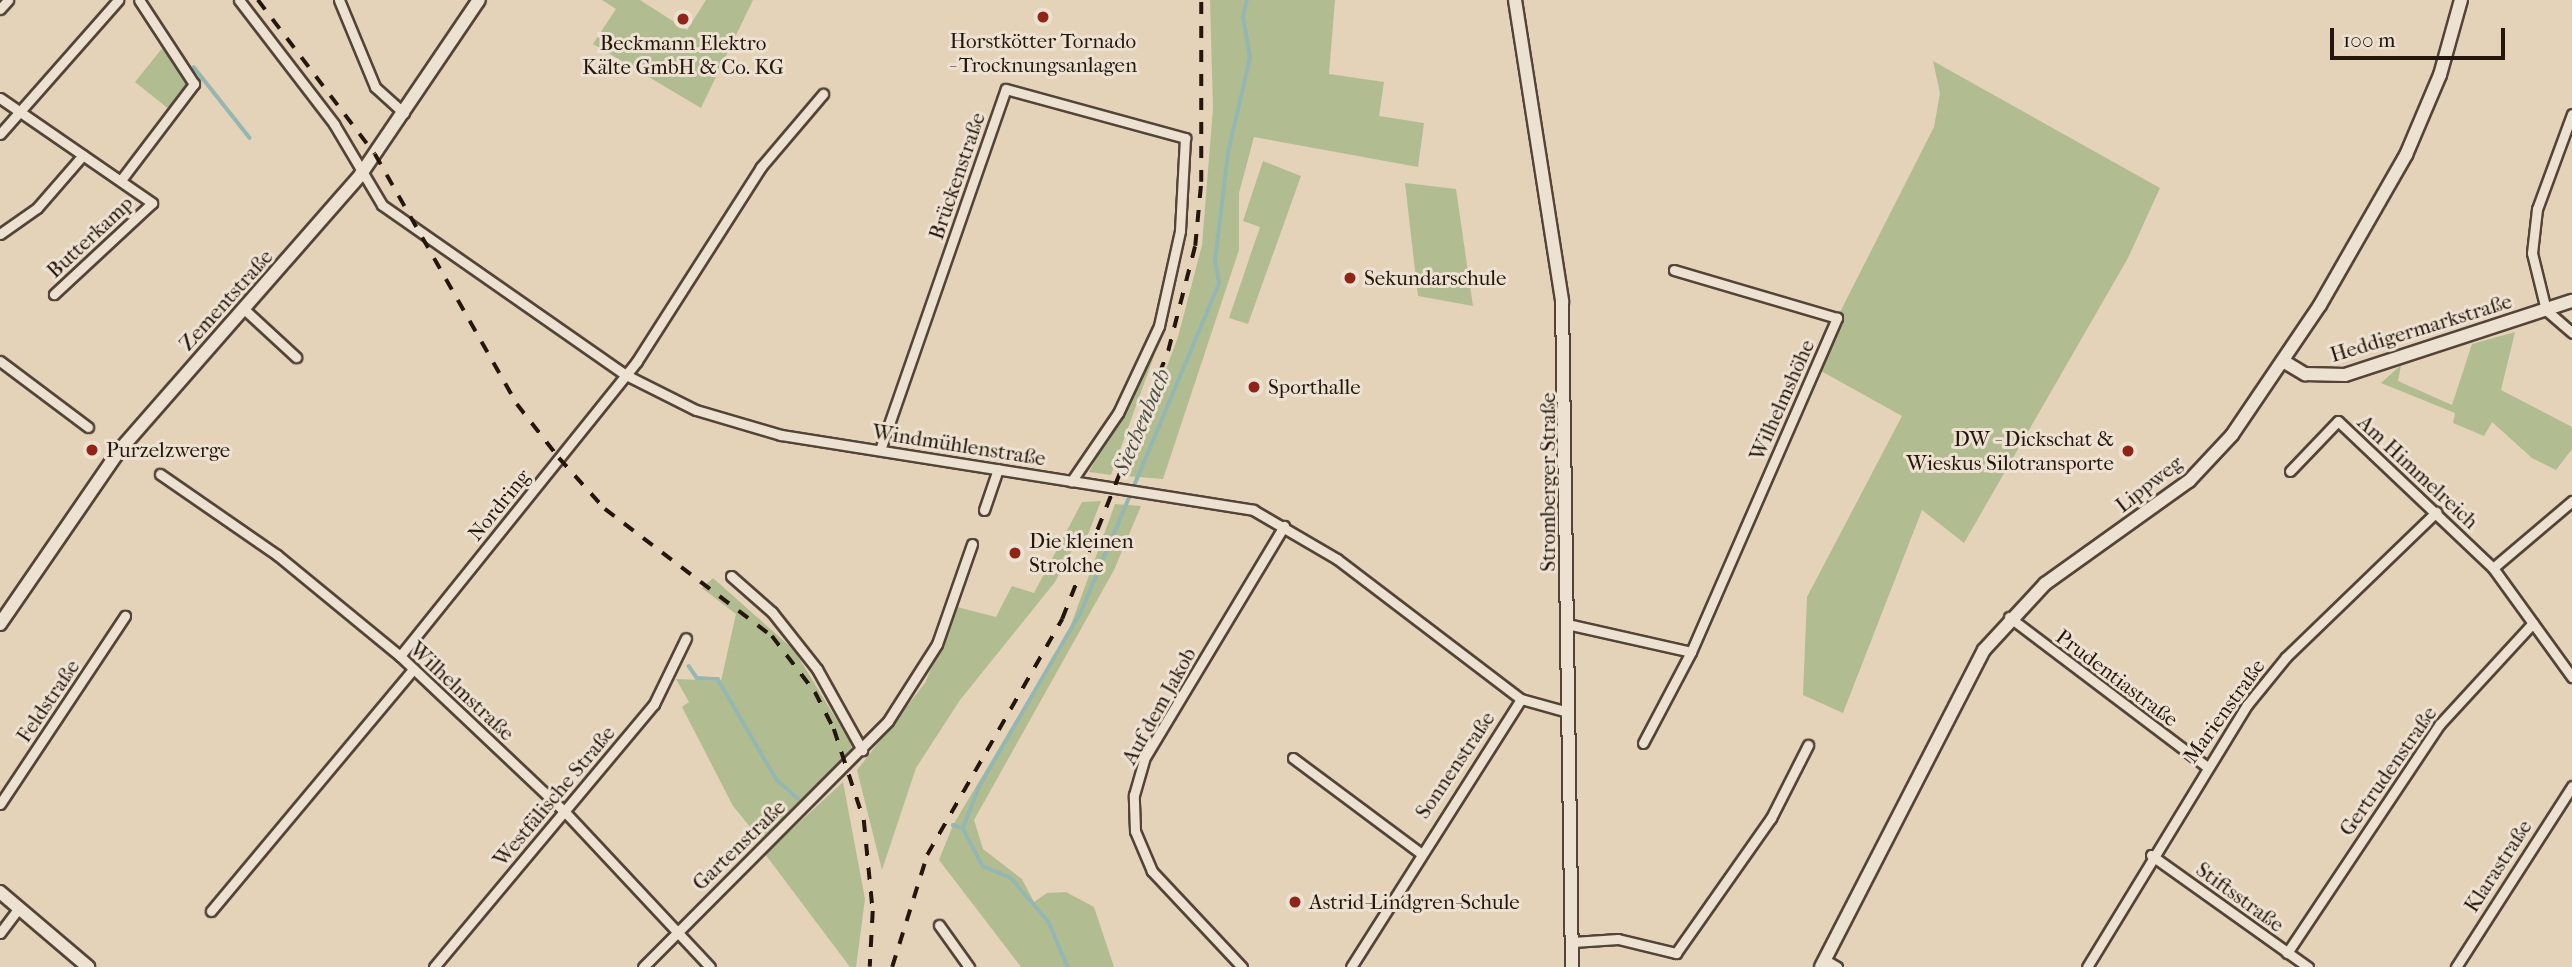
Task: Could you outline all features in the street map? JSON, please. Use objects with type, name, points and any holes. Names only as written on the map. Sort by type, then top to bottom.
[{"type":"street","points":[[0,9],[8,0]]},
{"type":"street","points":[[0,134],[118,0]]},
{"type":"street","name":"Butterkamp","points":[[121,180],[194,84],[139,0]]},
{"type":"street","name":"Windmühlenstraße","points":[[239,0],[334,124],[361,174],[393,214],[626,375],[734,424],[1071,482],[1221,501],[1284,526],[1521,699],[1568,712]]},
{"type":"street","points":[[339,0],[375,87],[404,113]]},
{"type":"street","name":"Zementstraße","points":[[0,624],[118,452],[361,174],[480,0]]},
{"type":"street","name":"Stromberger Straße","points":[[1514,0],[1562,301],[1572,967]]},
{"type":"street","name":"Lippweg","points":[[1823,964],[1984,650],[2009,617],[2189,481],[2232,435],[2283,361],[2406,155],[2440,75],[2461,0]]},
{"type":"street","name":"Brückenstraße","points":[[880,450],[1006,89],[1185,138],[1180,231],[1159,326],[1118,413],[1071,482]]},
{"type":"street","name":"Nordring","points":[[400,656],[626,375],[761,167],[823,94]]},
{"type":"street","name":"Butterkamp","points":[[0,99],[152,203],[54,294]]},
{"type":"street","points":[[2572,114],[2569,132],[2533,233],[2534,275],[2546,310],[2572,333]]},
{"type":"street","points":[[0,234],[37,208],[83,155]]},
{"type":"street","name":"Wilhelmshöhe","points":[[1643,743],[1691,652],[1837,318],[1674,270]]},
{"type":"street","name":"Heddigermarkstraße","points":[[2283,361],[2305,374],[2345,375],[2572,301]]},
{"type":"street","points":[[244,309],[296,357]]},
{"type":"street","points":[[0,360],[88,427]]},
{"type":"street","name":"Am Himmelreich","points":[[2290,471],[2338,421],[2493,568],[2572,677]]},
{"type":"street","points":[[984,510],[998,469]]},
{"type":"street","name":"Wilhelmstraße","points":[[160,474],[284,561],[400,656],[565,812],[710,967]]},
{"type":"street","points":[[2493,568],[2572,501]]},
{"type":"street","name":"Marienstraße","points":[[2087,967],[2205,765],[2286,657],[2436,512]]},
{"type":"street","name":"Auf dem Jakob","points":[[1242,967],[1152,871],[1135,831],[1134,796],[1144,759],[1284,526]]},
{"type":"street","name":"Gartenstraße","points":[[643,967],[676,930],[862,750],[921,676],[972,544]]},
{"type":"street","points":[[731,576],[772,612],[817,669],[862,750]]},
{"type":"street","name":"Feldstraße","points":[[0,804],[125,616]]},
{"type":"street","name":"Prudentiastraße","points":[[2009,617],[2205,765]]},
{"type":"street","name":"Gertrudenstraße","points":[[2287,953],[2440,724],[2533,623]]},
{"type":"street","points":[[1567,624],[1691,652]]},
{"type":"street","name":"Westfälische Straße","points":[[434,967],[654,704],[686,638]]},
{"type":"street","points":[[211,911],[413,669]]},
{"type":"street","name":"Sonnenstraße","points":[[1351,967],[1419,852],[1521,699]]},
{"type":"street","points":[[1573,942],[1618,939],[1675,953],[1771,818],[1808,745]]},
{"type":"street","name":"Sonnenstraße","points":[[1293,758],[1419,852]]},
{"type":"street","name":"Klarastraße","points":[[2456,967],[2572,786]]},
{"type":"street","name":"Stiftsstraße","points":[[2151,855],[2308,967]]},
{"type":"street","points":[[0,892],[88,967]]},
{"type":"street","points":[[0,933],[19,908]]},
{"type":"street","points":[[939,925],[969,967]]},
{"type":"street","points":[[1823,964],[1837,967]]},
{"type":"green space","points":[[602,0],[640,0],[687,30],[706,0],[753,0],[701,108],[593,44],[616,9]]},
{"type":"green space","points":[[1210,0],[1335,0],[1329,74],[1384,82],[1379,116],[1424,123],[1418,167],[1254,137],[1239,193],[1239,250],[1163,479],[1126,476],[1178,337],[1202,245],[1213,108]]},
{"type":"green space","points":[[168,41],[190,81],[170,110],[135,82]]},
{"type":"green space","points":[[1933,61],[2160,188],[2128,258],[1964,543],[1922,510],[1843,713],[1803,695],[1807,597],[1902,416],[1821,371],[1837,318],[1934,127],[1940,93]]},
{"type":"green space","points":[[1263,161],[1301,176],[1248,324],[1229,318],[1260,227],[1243,221]]},
{"type":"green space","points":[[1405,183],[1456,189],[1473,306],[1418,296]]},
{"type":"green space","points":[[1175,278],[1162,334],[1111,475],[1089,472],[1136,388]]},
{"type":"green space","points":[[2515,332],[2501,390],[2572,427],[2572,449],[2556,470],[2532,458],[2492,422],[2484,436],[2453,423],[2455,413],[2381,383],[2401,365],[2398,381],[2452,405],[2472,344]]},
{"type":"green space","points":[[1101,501],[1085,542],[1078,539],[1055,582],[960,700],[916,768],[882,870],[857,770],[925,683],[957,607],[996,617],[1012,586],[1034,593],[1082,502]]},
{"type":"green space","points":[[1115,504],[1141,506],[1114,570],[974,820],[983,849],[1022,879],[1034,902],[1047,893],[1066,892],[1094,907],[1114,967],[1021,967],[939,860],[953,825],[1068,633]]},
{"type":"green space","points":[[713,578],[794,650],[852,745],[849,756],[760,839],[733,806],[682,707],[689,702],[676,679],[721,681],[736,614],[702,588]]},
{"type":"green space","points":[[843,782],[865,899],[856,967],[850,967],[765,854]]},
{"type":"waterway","name":"Siechenbach","points":[[963,828],[979,787],[1081,612],[1219,283],[1215,261],[1228,153],[1250,58],[1243,17],[1247,0]]},
{"type":"waterway","points":[[194,67],[250,138]]},
{"type":"waterway","points":[[689,666],[697,678],[718,679],[777,780],[798,798]]},
{"type":"waterway","points":[[953,825],[963,828],[983,866],[1011,878],[1049,922],[1068,967]]},
{"type":"railway","points":[[258,0],[375,154],[517,404],[559,458],[605,509],[772,636],[815,692],[834,729],[864,820],[873,911],[870,967]]},
{"type":"railway","points":[[892,967],[927,855],[1062,619],[1168,351],[1195,246],[1201,182],[1201,0]]},
{"type":"place","name":"Horstkötter Tornado - Trocknungsanlagen","points":[[1043,17]]},
{"type":"place","name":"Beckmann Elektro Kälte GmbH & Co. KG","points":[[683,19]]},
{"type":"place","name":"Sekundarschule","points":[[1350,278]]},
{"type":"place","name":"Sporthalle","points":[[1254,387]]},
{"type":"place","name":"Purzelzwerge","points":[[92,450]]},
{"type":"place","name":"DW - Dickschat & Wieskus Silotransporte","points":[[2128,451]]},
{"type":"place","name":"Die kleinen Strolche","points":[[1015,553]]},
{"type":"place","name":"Astrid-Lindgren-Schule","points":[[1295,902]]}]
